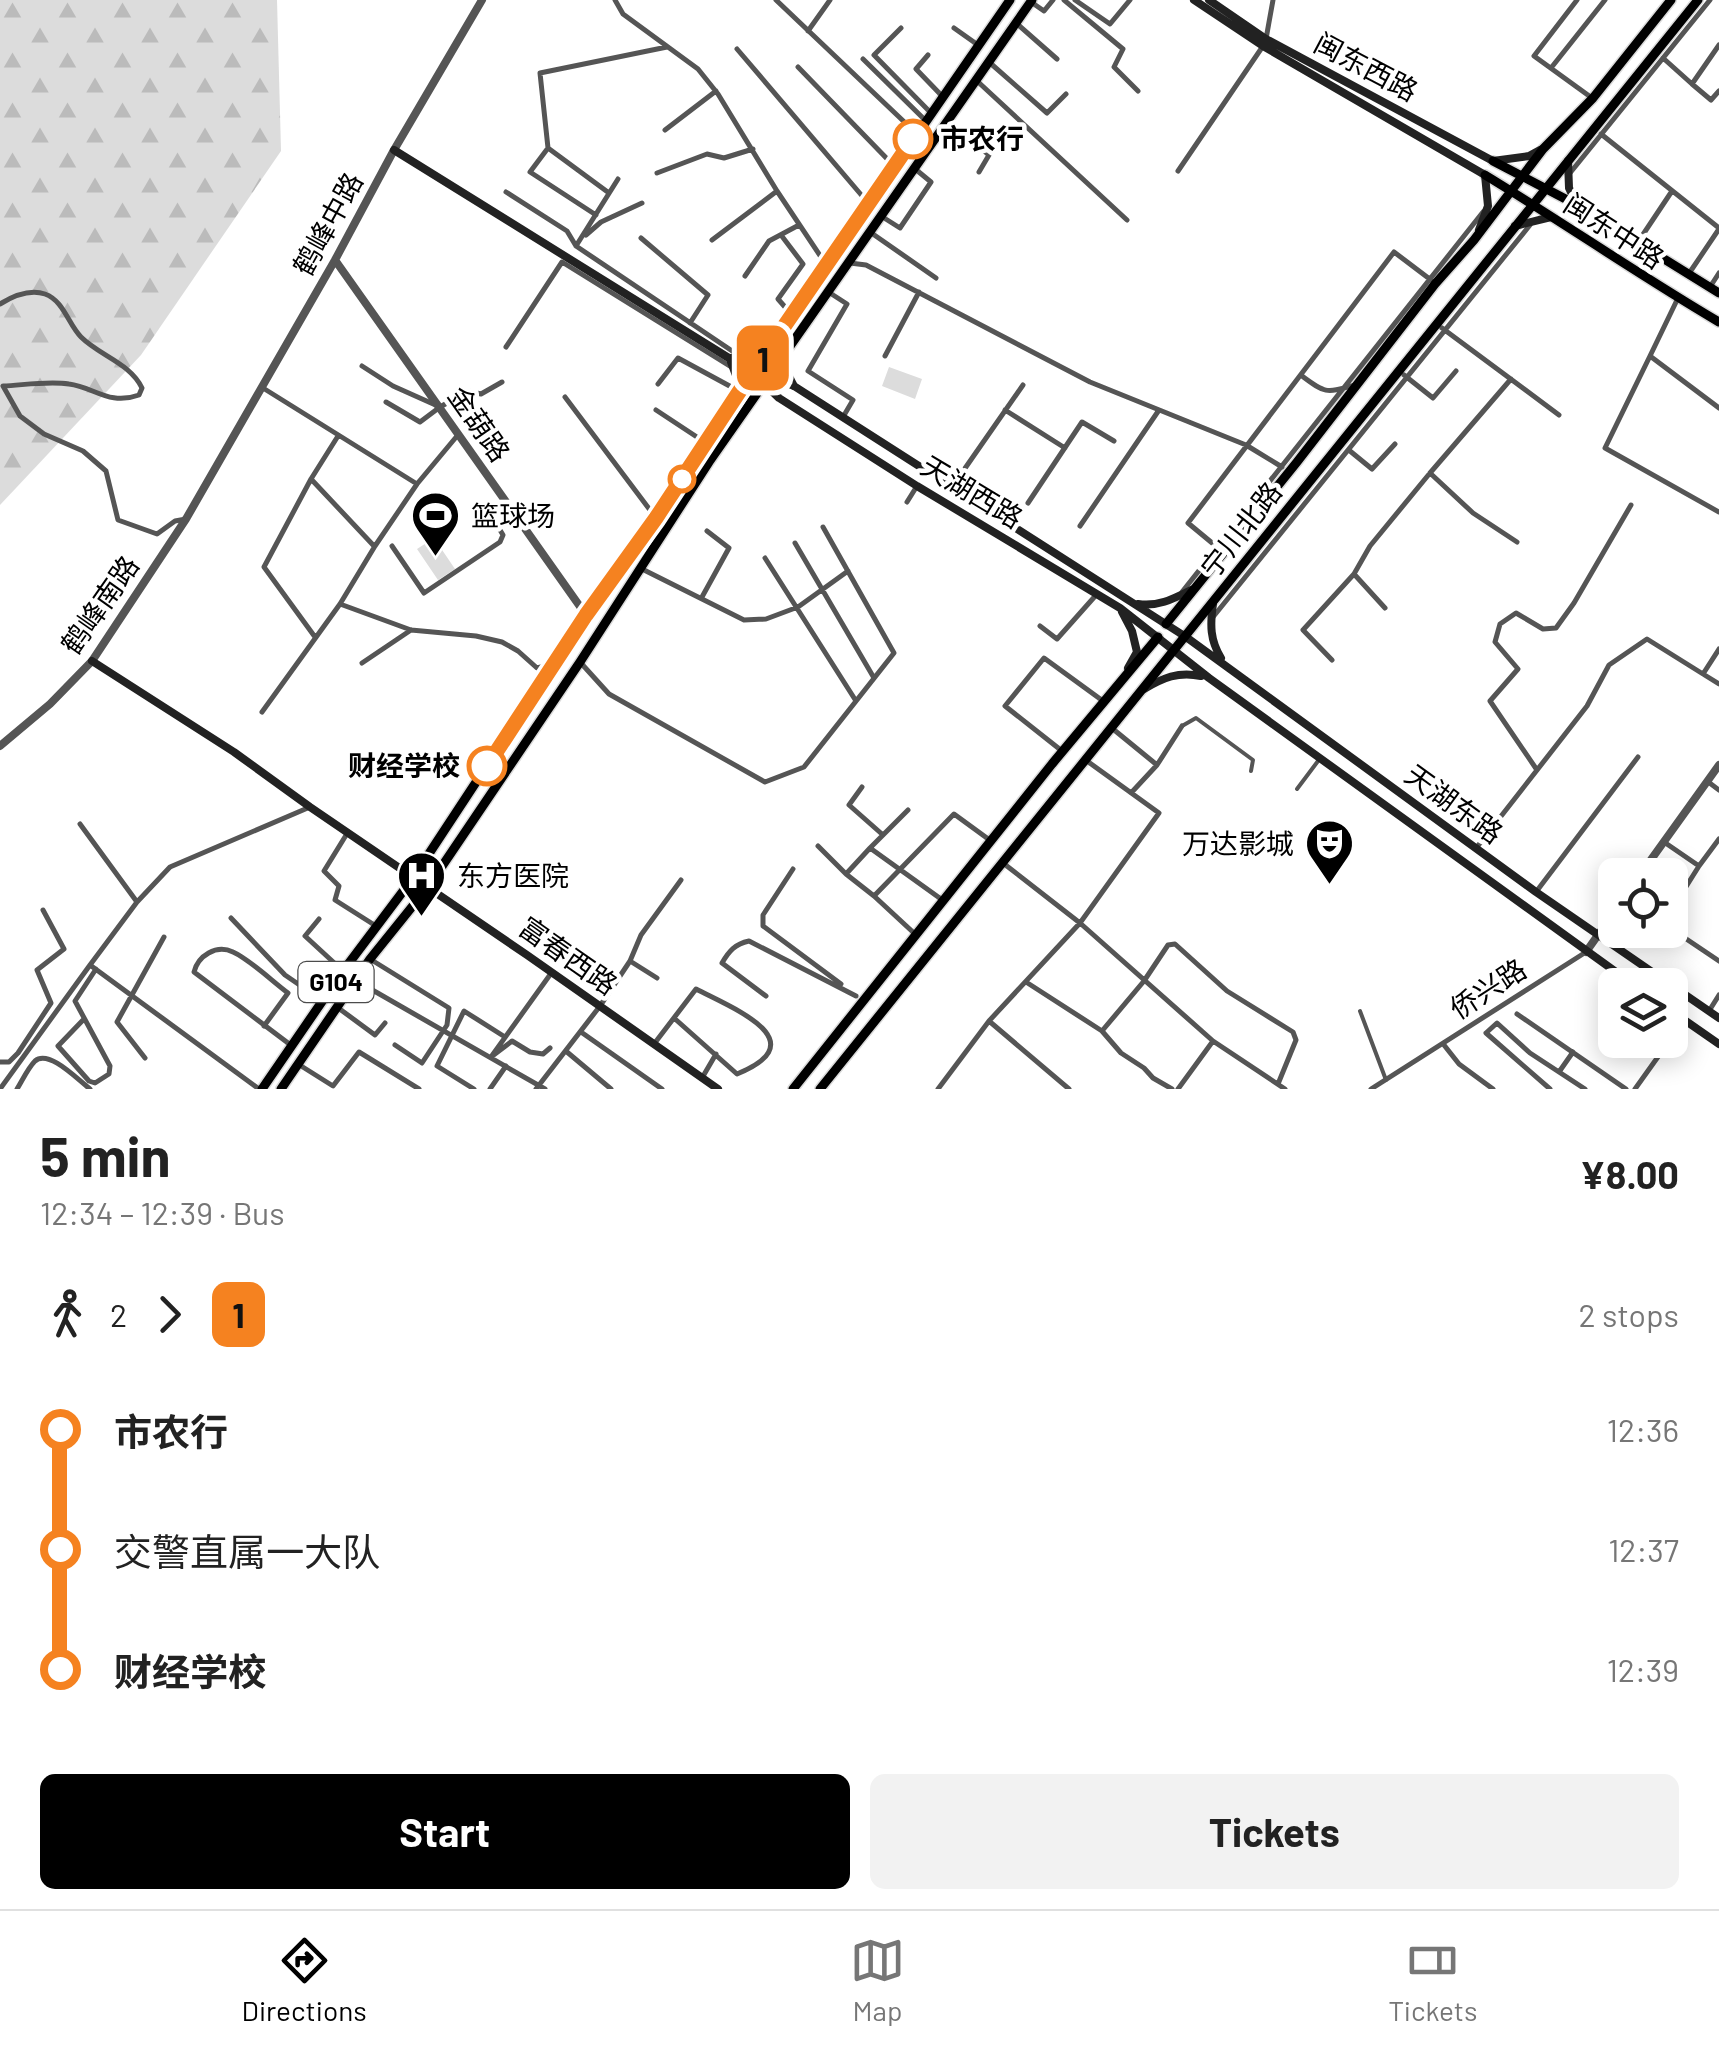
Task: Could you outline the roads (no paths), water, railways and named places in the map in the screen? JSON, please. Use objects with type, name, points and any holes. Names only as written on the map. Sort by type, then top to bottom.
[{"type":"main road","name":"G104","points":[[261,1089],[413,878],[586,615],[1010,0]]},
{"type":"main road","name":"闽东西路","points":[[1194,0],[1484,176]]},
{"type":"main road","name":"闽东西路","points":[[1209,0],[1265,43],[1493,161]]},
{"type":"main road","name":"宁川北路","points":[[820,1089],[1340,442],[1440,326],[1492,254],[1698,0]]},
{"type":"main road","name":"G104","points":[[281,1089],[370,959],[428,887],[746,408],[1032,1]]},
{"type":"main road","name":"宁川北路","points":[[793,1087],[860,998],[916,935],[1158,637],[1211,568],[1220,550],[1358,384],[1432,281],[1476,237],[1543,149],[1593,98],[1668,1]]},
{"type":"main road","points":[[1566,126],[1586,139]]},
{"type":"main road","points":[[1493,161],[1529,156],[1543,149]]},
{"type":"main road","points":[[394,150],[767,380]]},
{"type":"main road","name":"闽东中路","points":[[1493,161],[1577,205],[1715,290]]},
{"type":"main road","points":[[1568,161],[1570,188],[1577,205]]},
{"type":"main road","points":[[1484,176],[1488,206],[1476,237],[1492,254]]},
{"type":"main road","name":"闽东中路","points":[[1484,176],[1719,322]]},
{"type":"main road","points":[[1515,226],[1552,217]]},
{"type":"main road","points":[[1586,240],[1600,220]]},
{"type":"main road","points":[[729,358],[749,358],[773,343]]},
{"type":"main road","points":[[787,349],[785,365],[794,386]]},
{"type":"main road","points":[[729,358],[739,392]]},
{"type":"main road","name":"天湖西路","points":[[767,380],[794,386],[1166,624]]},
{"type":"main road","name":"天湖西路","points":[[767,380],[779,398],[1120,608],[1158,637]]},
{"type":"main road","points":[[746,408],[768,395],[779,398]]},
{"type":"main road","points":[[1211,568],[1229,583]]},
{"type":"main road","points":[[1135,604],[1150,606],[1195,588]]},
{"type":"main road","points":[[1110,602],[1117,592]]},
{"type":"main road","points":[[1213,603],[1212,637],[1229,667],[1221,685]]},
{"type":"main road","points":[[1120,608],[1137,652],[1125,675]]},
{"type":"main road","name":"天湖东路","points":[[1166,624],[1598,935]]},
{"type":"main road","name":"天湖东路","points":[[1158,637],[1609,968]]},
{"type":"main road","name":"富春西路","points":[[92,661],[234,752],[714,1088]]},
{"type":"main road","points":[[1144,689],[1165,677],[1182,674],[1210,678]]},
{"type":"main road","points":[[1116,685],[1135,700]]},
{"type":"main road","name":"天湖东路","points":[[1617,948],[1719,1018]]},
{"type":"main road","points":[[1688,1023],[1719,1044]]},
{"type":"street","name":"鹤峰中路","points":[[214,470],[482,0]]},
{"type":"street","points":[[615,0],[623,14],[698,69],[716,91],[826,265]]},
{"type":"street","points":[[776,0],[917,134]]},
{"type":"street","points":[[808,30],[830,0]]},
{"type":"street","points":[[1032,1],[1044,12],[1053,0]]},
{"type":"street","points":[[1064,0],[1123,49],[1114,66],[1138,90]]},
{"type":"street","points":[[1075,0],[1110,24],[1130,0]]},
{"type":"street","points":[[1178,171],[1265,43],[1273,0]]},
{"type":"street","points":[[1577,0],[1534,56],[1593,98]]},
{"type":"street","points":[[1551,68],[1605,0]]},
{"type":"street","points":[[1568,175],[1710,0]]},
{"type":"street","points":[[1016,22],[1057,60]]},
{"type":"street","points":[[901,28],[874,56],[929,117]]},
{"type":"street","points":[[954,28],[978,46]]},
{"type":"street","points":[[1692,84],[1719,45]]},
{"type":"street","points":[[596,215],[530,172],[548,148],[540,73],[667,47]]},
{"type":"street","points":[[737,49],[869,204]]},
{"type":"street","points":[[928,55],[916,69],[942,97]]},
{"type":"street","points":[[1663,58],[1711,100],[1719,91]]},
{"type":"street","points":[[862,59],[929,117]]},
{"type":"street","points":[[988,62],[1047,113],[1066,94]]},
{"type":"street","points":[[798,67],[894,166]]},
{"type":"street","points":[[976,80],[1127,220]]},
{"type":"street","points":[[664,130],[716,91]]},
{"type":"street","points":[[948,120],[989,155],[979,172]]},
{"type":"street","points":[[1602,134],[1719,229],[1688,274]]},
{"type":"street","points":[[548,148],[609,193]]},
{"type":"street","points":[[657,173],[707,154],[724,158],[753,149]]},
{"type":"street","points":[[880,216],[900,228],[931,182],[914,168]]},
{"type":"street","points":[[578,243],[618,179]]},
{"type":"street","points":[[1638,242],[1672,190]]},
{"type":"street","points":[[712,240],[777,191]]},
{"type":"street","points":[[506,192],[567,231],[578,243],[742,358],[753,372]]},
{"type":"street","points":[[578,243],[601,222],[642,204]]},
{"type":"street","points":[[847,263],[866,264],[1090,382],[1247,446],[1286,470],[1342,388],[1432,281],[1488,206]]},
{"type":"street","points":[[1533,221],[1440,326],[1559,415]]},
{"type":"street","points":[[745,276],[769,241],[799,225]]},
{"type":"street","points":[[870,232],[936,278]]},
{"type":"street","points":[[781,234],[803,264],[778,299],[792,316]]},
{"type":"street","points":[[642,238],[708,295],[690,323]]},
{"type":"street","points":[[1178,597],[1220,550],[1188,523],[1394,252],[1432,281]]},
{"type":"street","name":"金葫路","points":[[335,260],[586,615]]},
{"type":"street","points":[[506,347],[562,262],[734,368],[753,372]]},
{"type":"street","points":[[1715,290],[1719,274]]},
{"type":"street","points":[[828,291],[847,304],[808,371],[854,400],[843,417]]},
{"type":"street","points":[[0,304],[15,296],[40,292],[54,298],[82,338],[137,377],[142,388],[140,394],[128,399],[96,394],[70,384],[1,385]]},
{"type":"street","points":[[885,356],[919,292]]},
{"type":"street","points":[[1678,298],[1605,448],[1719,512]]},
{"type":"street","points":[[1650,356],[1719,408]]},
{"type":"street","points":[[658,384],[678,358],[739,392]]},
{"type":"street","points":[[362,366],[393,386],[440,407]]},
{"type":"street","points":[[1211,619],[1349,450],[1402,373],[1433,398],[1456,371]]},
{"type":"street","points":[[1301,375],[1322,391],[1358,384]]},
{"type":"street","points":[[1332,660],[1303,630],[1354,574],[1370,546],[1511,380]]},
{"type":"street","points":[[386,402],[420,422],[468,390],[482,394],[502,382]]},
{"type":"street","points":[[1,385],[20,416],[44,434],[83,452],[106,471],[118,520],[157,534],[174,521],[186,519]]},
{"type":"street","points":[[952,487],[1022,385]]},
{"type":"street","points":[[260,386],[418,484]]},
{"type":"street","points":[[565,397],[656,518]]},
{"type":"street","points":[[656,410],[706,443]]},
{"type":"street","points":[[1006,410],[1064,448]]},
{"type":"street","points":[[1080,526],[1159,410]]},
{"type":"street","points":[[1028,503],[1082,422],[1114,442]]},
{"type":"street","points":[[262,712],[340,604],[374,546],[459,434]]},
{"type":"street","points":[[316,638],[264,567],[338,436]]},
{"type":"street","points":[[1340,442],[1372,470],[1395,444]]},
{"type":"street","name":"鹤峰南路","points":[[0,746],[50,704],[92,661],[214,470]]},
{"type":"street","points":[[1430,473],[1472,513],[1517,542]]},
{"type":"street","points":[[311,479],[374,546]]},
{"type":"street","points":[[908,502],[917,486]]},
{"type":"street","points":[[392,546],[424,593],[500,542],[503,535],[490,513],[505,500]]},
{"type":"street","points":[[1537,770],[1490,701],[1518,669],[1495,642],[1500,624],[1516,613],[1543,630],[1556,628],[1631,505]]},
{"type":"street","points":[[580,662],[610,694],[765,782],[804,767],[894,653],[823,527]]},
{"type":"street","points":[[702,597],[729,548],[707,531]]},
{"type":"street","points":[[795,543],[874,678]]},
{"type":"street","points":[[765,558],[856,701]]},
{"type":"street","points":[[642,569],[744,620],[766,619],[798,607],[848,571]]},
{"type":"street","points":[[1354,574],[1385,608]]},
{"type":"street","points":[[1040,626],[1056,639],[1096,594]]},
{"type":"street","points":[[340,604],[411,630],[502,642],[536,668],[555,663]]},
{"type":"street","points":[[362,663],[411,630]]},
{"type":"street","points":[[1477,848],[1587,706],[1609,665],[1647,639],[1719,684]]},
{"type":"street","points":[[1702,674],[1719,649]]},
{"type":"street","points":[[1062,752],[1005,706],[1044,658],[1103,701]]},
{"type":"street","points":[[1131,793],[1156,766],[1182,726],[1196,718],[1254,760],[1251,772]]},
{"type":"street","points":[[1112,728],[1156,766]]},
{"type":"street","points":[[1536,892],[1638,757]]},
{"type":"street","points":[[1297,789],[1320,758]]},
{"type":"street","points":[[938,1089],[989,1022],[1080,924],[1159,813],[1086,760]]},
{"type":"street","points":[[1652,858],[1719,765]]},
{"type":"street","points":[[1707,782],[1719,790]]},
{"type":"street","points":[[862,787],[849,805],[883,835]]},
{"type":"street","points":[[0,1089],[137,902],[170,867],[310,807]]},
{"type":"street","points":[[846,874],[908,810]]},
{"type":"street","points":[[874,896],[954,814],[992,841]]},
{"type":"street","points":[[80,824],[137,902]]},
{"type":"street","points":[[348,832],[324,871],[340,886],[335,900],[376,926]]},
{"type":"street","points":[[1719,839],[1672,909],[1670,928],[1719,961]]},
{"type":"street","points":[[1664,842],[1699,866]]},
{"type":"street","points":[[818,846],[916,935]]},
{"type":"street","points":[[870,848],[944,901]]},
{"type":"street","points":[[1003,862],[1080,924],[1144,981],[1213,1042],[1281,1086],[1296,1040],[1293,1032],[1227,991],[1175,944],[1168,945],[1144,981],[1102,1031]]},
{"type":"street","points":[[793,870],[763,916],[763,926],[860,998]]},
{"type":"street","points":[[355,980],[540,1088],[600,1006],[630,961],[641,935],[681,880]]},
{"type":"street","points":[[0,1062],[9,1062],[18,1053],[50,1003],[37,970],[64,949],[44,910]]},
{"type":"street","points":[[231,918],[285,974],[323,1000]]},
{"type":"street","points":[[319,919],[305,936],[343,971]]},
{"type":"street","name":"侨兴路","points":[[1372,1089],[1586,952],[1598,935]]},
{"type":"street","points":[[144,1058],[116,1022],[164,937]]},
{"type":"street","points":[[766,996],[722,963],[728,951],[739,943],[749,941],[860,998]]},
{"type":"street","points":[[264,1026],[288,993],[231,951],[209,952],[196,962],[194,972],[264,1026],[292,1046]]},
{"type":"street","points":[[370,959],[449,1008],[447,1025],[422,1063],[395,1045]]},
{"type":"street","points":[[630,961],[657,978]]},
{"type":"street","points":[[93,967],[261,1089]]},
{"type":"street","points":[[84,1019],[58,1046],[95,1083],[110,1074],[110,1066],[84,1019],[74,1001],[93,967]]},
{"type":"street","points":[[492,1057],[552,972]]},
{"type":"street","points":[[1026,982],[1102,1031],[1121,1053],[1153,1078],[1175,1089],[1213,1042]]},
{"type":"street","points":[[654,1044],[696,989],[754,1019],[769,1034],[770,1051],[757,1066],[738,1074],[674,1018]]},
{"type":"street","points":[[1709,1011],[1719,995]]},
{"type":"street","points":[[337,1008],[375,1035],[385,1023]]},
{"type":"street","points":[[474,1089],[437,1066],[464,1011],[506,1037]]},
{"type":"street","points":[[1360,1012],[1389,1089]]},
{"type":"street","points":[[1518,1014],[1626,1089]]},
{"type":"street","points":[[989,1022],[1069,1089]]},
{"type":"street","points":[[1550,1089],[1486,1033],[1497,1023],[1530,1053],[1585,1089]]},
{"type":"street","points":[[581,1032],[662,1089]]},
{"type":"street","points":[[492,1057],[512,1040],[530,1052],[543,1054],[550,1048]]},
{"type":"street","points":[[1444,1044],[1458,1064],[1494,1089]]},
{"type":"street","points":[[566,1051],[610,1089]]},
{"type":"street","points":[[298,1064],[333,1086],[359,1052],[420,1089]]},
{"type":"street","points":[[1560,1072],[1573,1052]]},
{"type":"street","points":[[702,1078],[716,1054]]},
{"type":"street","points":[[17,1089],[41,1057],[50,1058],[90,1089]]},
{"type":"street","points":[[1635,1089],[1657,1058]]},
{"type":"street","points":[[490,1089],[506,1066]]},
{"type":"place","name":"市农行","points":[[913,139]]},
{"type":"place","name":"篮球场","points":[[436,558]]},
{"type":"place","name":"财经学校","points":[[487,766]]},
{"type":"place","name":"万达影城","points":[[1329,886]]},
{"type":"place","name":"东方医院","points":[[422,918]]}]
